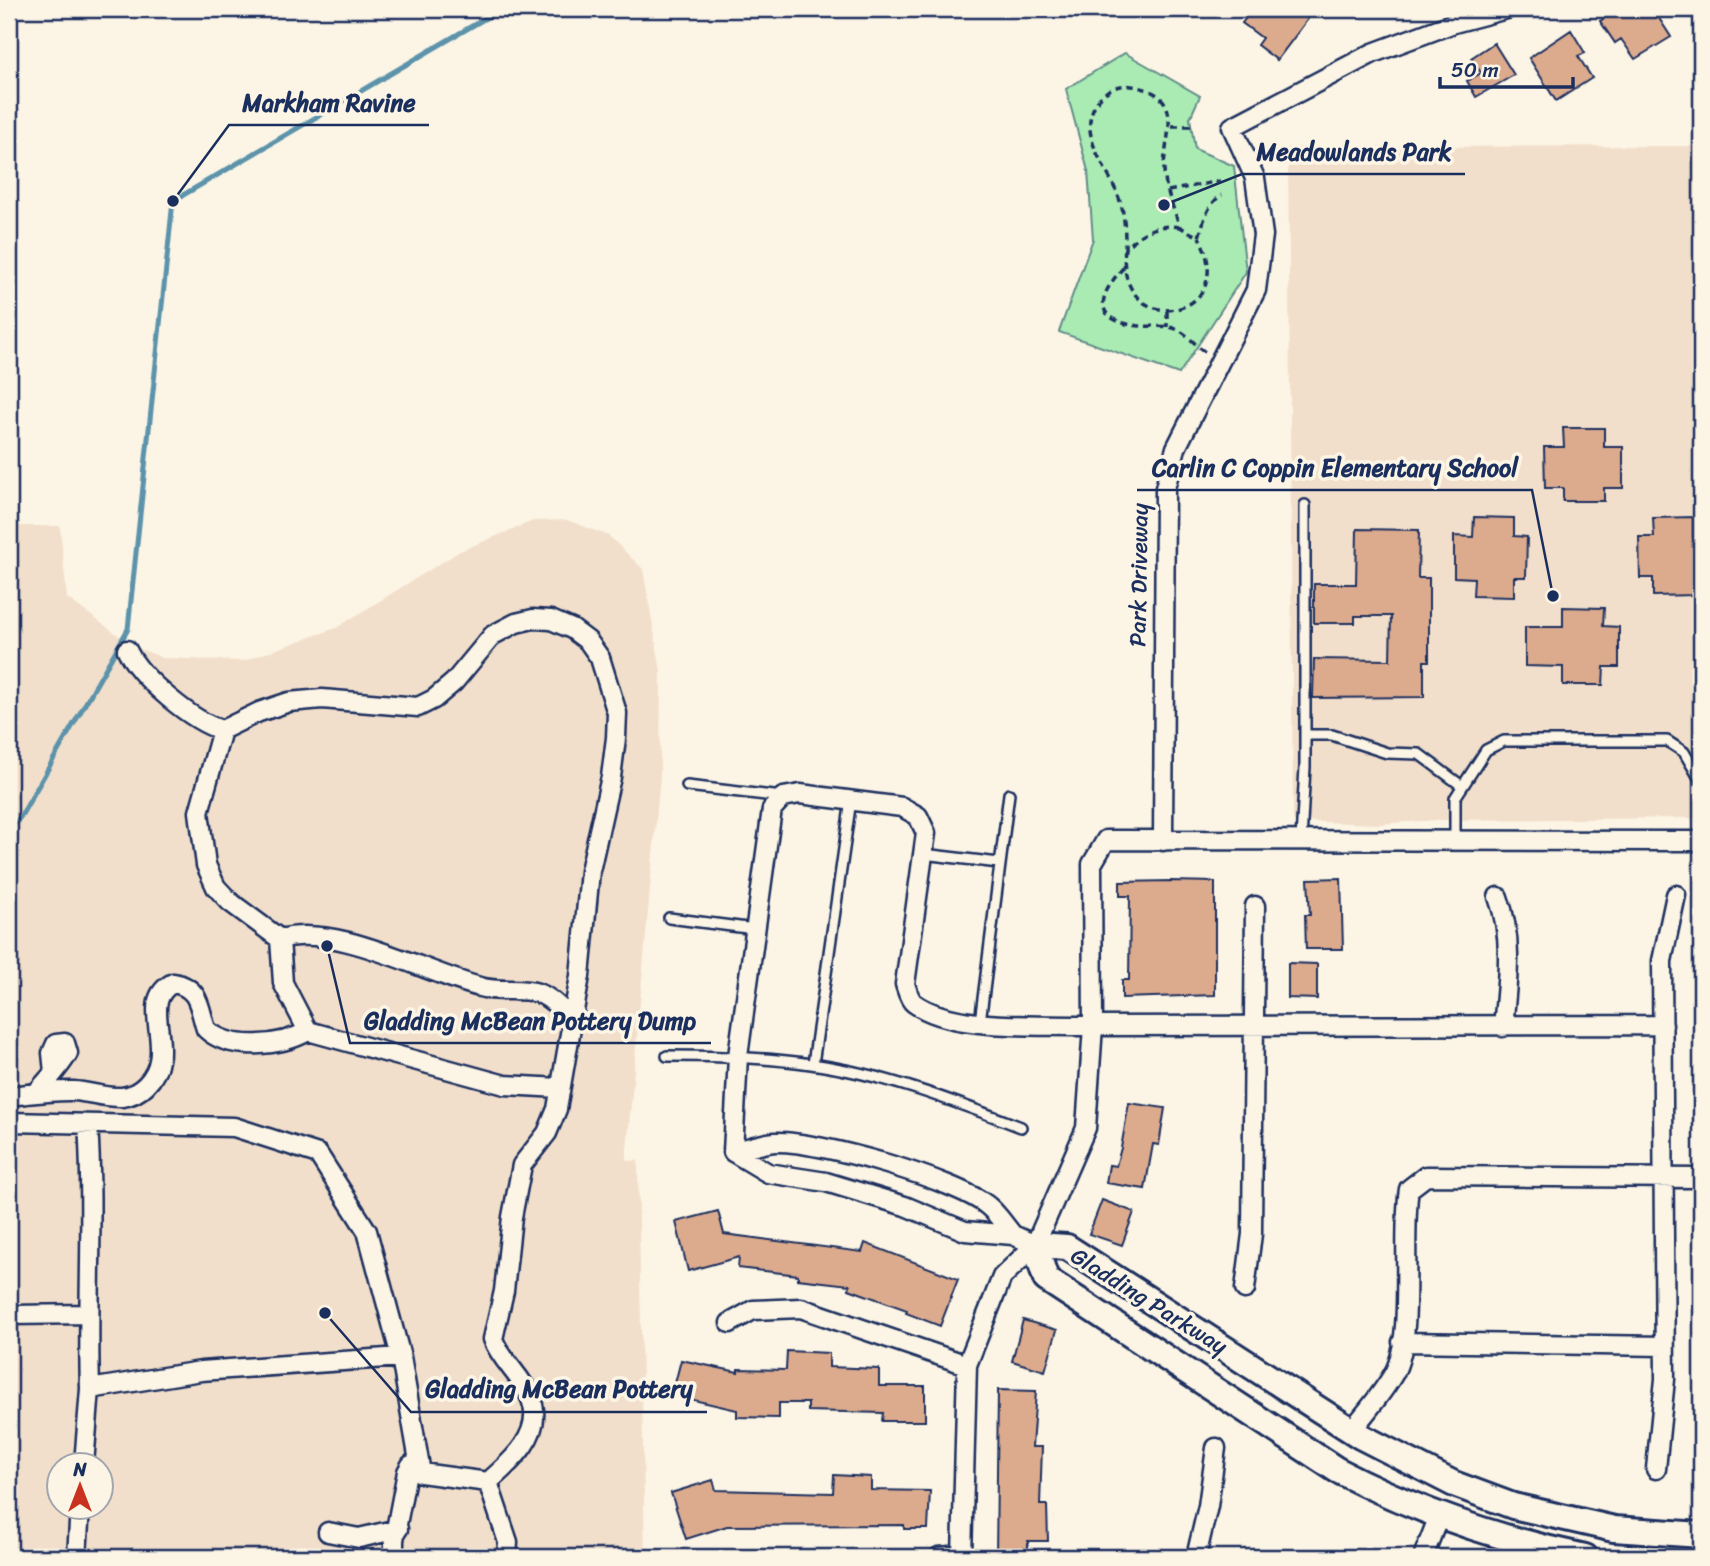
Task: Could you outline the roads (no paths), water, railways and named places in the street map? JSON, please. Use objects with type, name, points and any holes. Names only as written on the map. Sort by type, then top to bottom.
[{"type":"street","name":"Park Driveway","points":[[1163,841],[1164,488],[1176,448],[1256,290],[1264,235],[1255,178],[1232,127],[1373,53],[1454,23],[1507,9]]},
{"type":"street","points":[[127,650],[169,698],[208,726],[222,730],[289,702],[322,699],[418,707],[434,699],[454,682],[493,635],[516,623],[533,619],[551,620],[588,640],[600,658],[617,713],[611,777],[590,871],[580,976],[556,1109],[547,1133],[522,1165],[512,1217],[504,1292],[493,1339],[532,1400],[534,1415],[524,1446],[488,1482]]},
{"type":"street","points":[[222,730],[199,812],[206,865],[216,887],[230,902],[280,939],[283,983],[308,1031]]},
{"type":"street","points":[[733,1152],[738,1056],[772,809],[783,797],[800,793],[902,807],[918,816],[926,833],[905,984],[911,1001],[932,1013],[980,1022],[1093,1026],[1663,1025]]},
{"type":"street","points":[[939,1557],[962,1556],[967,1365],[1002,1278],[1035,1245],[1086,1128],[1093,1026],[1092,864],[1105,840],[1701,841]]},
{"type":"street","points":[[1656,1469],[1662,1418],[1664,1346],[1662,961],[1676,895]]},
{"type":"street","points":[[1498,897],[1506,918],[1509,968],[1503,1027]]},
{"type":"street","points":[[1245,1289],[1252,1234],[1255,906]]},
{"type":"street","points":[[280,939],[300,934],[331,939],[480,988],[536,991],[548,997],[572,1018]]},
{"type":"street","points":[[9,1096],[72,1091],[122,1097],[134,1094],[144,1087],[159,1066],[162,1056],[157,1002],[160,992],[173,983],[183,985],[194,993],[202,1008],[206,1029],[219,1037],[262,1044],[308,1031],[505,1085],[559,1088]]},
{"type":"street","points":[[37,1092],[54,1072]]},
{"type":"street","points":[[9,1122],[234,1127],[318,1154],[367,1231],[401,1357],[421,1473],[488,1482]]},
{"type":"street","points":[[85,1450],[90,1389],[88,1314],[93,1215],[88,1124]]},
{"type":"street","points":[[733,1152],[774,1142],[830,1151],[888,1166],[964,1193],[988,1206],[1013,1235]]},
{"type":"street","points":[[733,1152],[768,1173],[826,1182],[905,1206],[965,1231],[1013,1235],[1035,1245]]},
{"type":"street","points":[[1352,1430],[1395,1371],[1402,1342],[1405,1215],[1409,1189],[1426,1176],[1701,1178]]},
{"type":"street","name":"Gladding Parkway","points":[[1586,1557],[1503,1537],[1439,1516],[1383,1494],[1337,1470],[1046,1279],[1035,1245],[1067,1247],[1352,1430],[1397,1457],[1454,1484],[1513,1506],[1614,1529],[1701,1535]]},
{"type":"street","points":[[730,1323],[753,1310],[801,1308],[967,1365]]},
{"type":"street","points":[[9,1315],[88,1314]]},
{"type":"street","points":[[1402,1342],[1664,1346]]},
{"type":"street","points":[[90,1389],[201,1371],[401,1357]]},
{"type":"street","points":[[1196,1557],[1208,1506],[1216,1448]]},
{"type":"street","points":[[394,1557],[407,1472],[411,1465],[419,1464]]},
{"type":"street","points":[[488,1482],[508,1542],[508,1557]]},
{"type":"street","points":[[1423,1557],[1439,1516],[1456,1505],[1513,1506]]},
{"type":"street","points":[[76,1557],[79,1520]]},
{"type":"street","points":[[328,1532],[359,1538],[398,1529]]},
{"type":"lane","points":[[1301,841],[1305,735],[1305,505]]},
{"type":"lane","points":[[1305,735],[1332,735],[1387,753],[1419,754],[1462,786]]},
{"type":"lane","points":[[1455,841],[1455,798],[1486,750],[1504,741],[1667,741],[1684,752],[1701,781]]},
{"type":"lane","points":[[687,786],[783,797]]},
{"type":"lane","points":[[980,1022],[1009,794]]},
{"type":"lane","points":[[813,1064],[851,800]]},
{"type":"lane","points":[[923,854],[999,863]]},
{"type":"lane","points":[[669,918],[755,929]]},
{"type":"lane","points":[[667,1056],[738,1056],[813,1064],[925,1091],[1021,1127]]},
{"type":"waterway","points":[[9,830],[21,816],[128,629],[173,201],[501,9]]},
{"type":"place","name":"Markham Ravine","points":[[173,201]]},
{"type":"place","name":"Meadowlands Park","points":[[1164,205]]},
{"type":"place","name":"Carlin C Coppin Elementary School","points":[[1553,596]]},
{"type":"place","name":"Gladding McBean Pottery Dump","points":[[327,946]]},
{"type":"place","name":"Gladding McBean Pottery","points":[[325,1313]]}]
